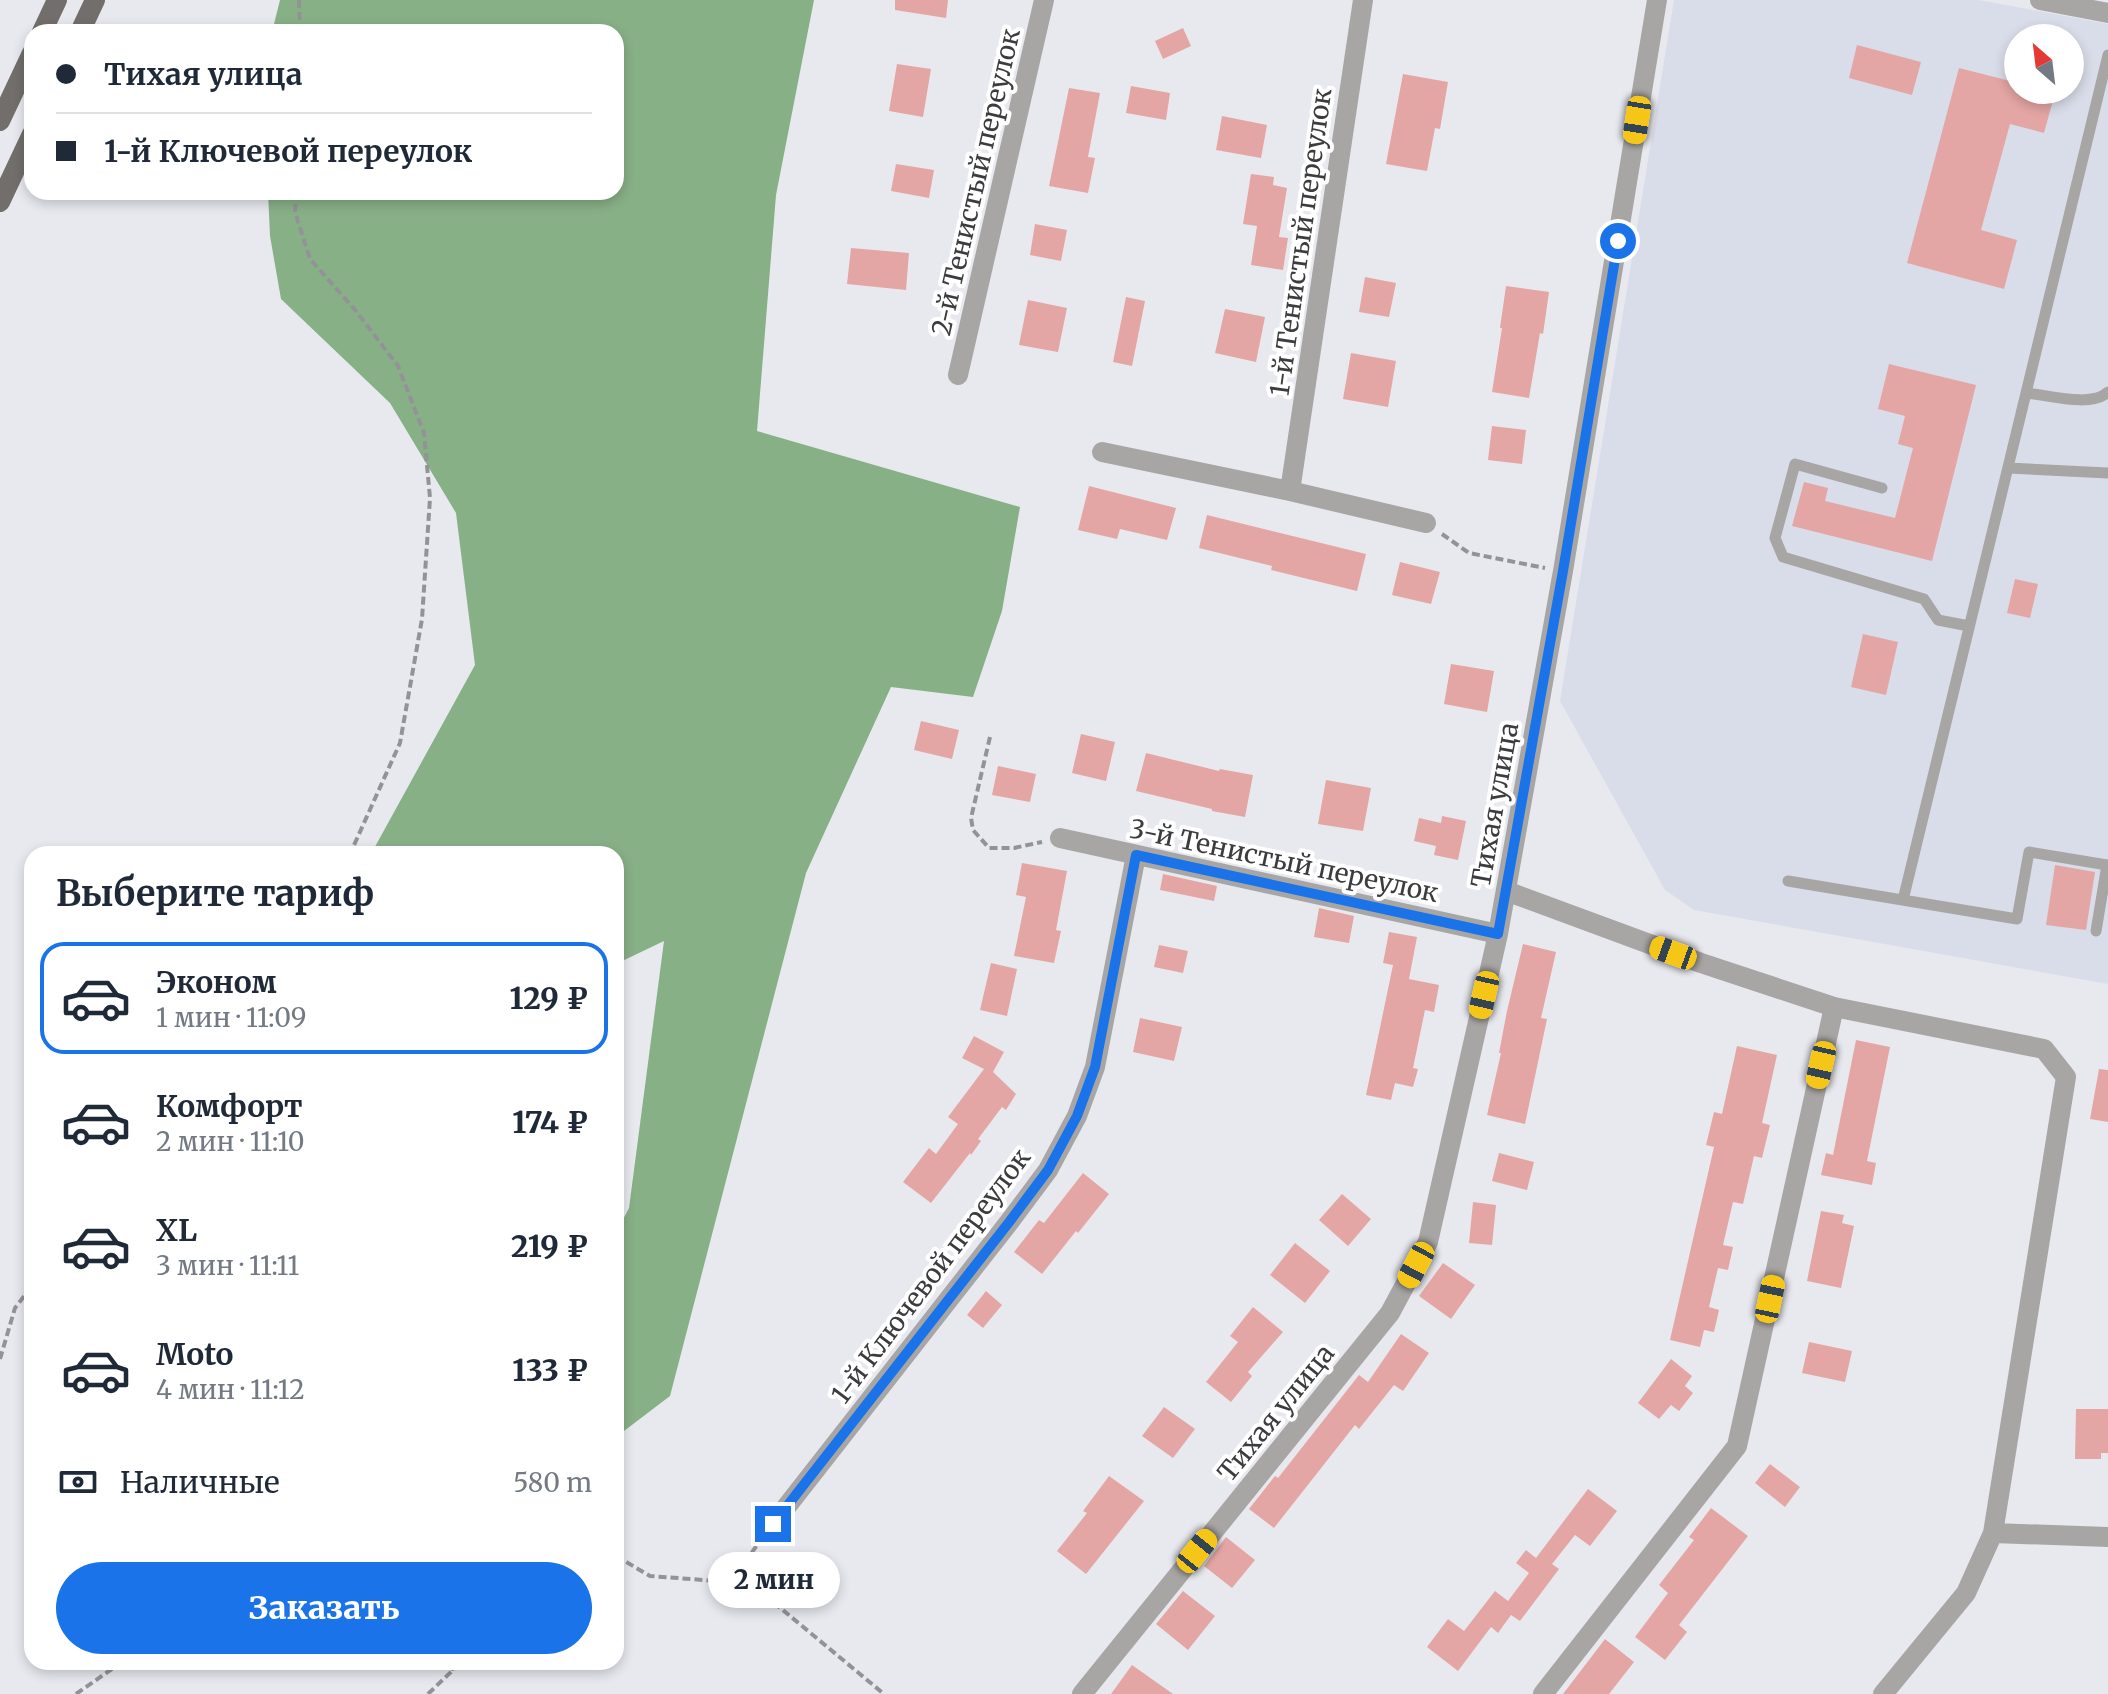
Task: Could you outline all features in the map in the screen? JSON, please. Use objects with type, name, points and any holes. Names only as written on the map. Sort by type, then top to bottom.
[{"type":"main road","points":[[46,24],[57,0]]},
{"type":"main road","points":[[84,24],[95,0]]},
{"type":"main road","points":[[0,121],[24,70]]},
{"type":"main road","points":[[0,202],[24,151]]},
{"type":"street","name":"2-й Тенистый переулок","points":[[958,375],[1044,0]]},
{"type":"street","name":"1-й Тенистый переулок","points":[[1290,491],[1363,0]]},
{"type":"street","name":"Тихая улица","points":[[1082,1694],[1390,1313],[1428,1242],[1506,891],[1563,571],[1657,0]]},
{"type":"street","points":[[2040,0],[2108,13]]},
{"type":"street","points":[[1102,452],[1426,523]]},
{"type":"street","name":"3-й Тенистый переулок","points":[[1060,838],[1498,934]]},
{"type":"street","name":"1-й Ключевой переулок","points":[[773,1524],[1010,1221],[1048,1170],[1063,1143],[1077,1116],[1095,1067],[1136,855]]},
{"type":"street","points":[[1506,891],[1701,963],[1834,1007],[2044,1049],[2066,1077],[1993,1533],[1966,1593],[1883,1694]]},
{"type":"street","points":[[1543,1694],[1737,1446],[1834,1007]]},
{"type":"street","points":[[1993,1533],[2108,1537]]},
{"type":"lane","points":[[1903,900],[2108,55]]},
{"type":"lane","points":[[2026,393],[2090,401],[2108,392]]},
{"type":"lane","points":[[1882,488],[1795,464],[1775,538],[1783,557],[1924,599],[1938,620],[1969,626]]},
{"type":"lane","points":[[2008,468],[2108,473]]},
{"type":"lane","points":[[1788,881],[2017,919],[2029,852],[2107,865],[2096,931]]},
{"type":"path","points":[[299,0],[300,24]]},
{"type":"path","points":[[296,200],[295,212],[310,259],[356,311],[398,366],[424,433],[430,498],[422,619],[400,743],[354,846]]},
{"type":"path","points":[[1426,523],[1469,553],[1563,571]]},
{"type":"path","points":[[990,737],[971,818],[973,830],[989,848],[1014,848],[1060,838]]},
{"type":"path","points":[[0,1359],[15,1308],[24,1296]]},
{"type":"path","points":[[731,1582],[773,1524]]},
{"type":"path","points":[[624,1561],[650,1576],[731,1582],[778,1606],[884,1694]]},
{"type":"path","points":[[76,1694],[110,1670]]},
{"type":"path","points":[[428,1694],[453,1670]]},
{"type":"shaded area","points":[[1674,0],[1979,0],[2108,24],[2108,984],[1694,910],[1665,890],[1560,701]]},
{"type":"green space","points":[[280,0],[814,0],[776,195],[757,431],[1020,507],[1002,611],[973,697],[891,687],[806,873],[670,1396],[624,1431],[624,1218],[629,1208],[664,941],[624,960],[624,846],[375,846],[475,665],[456,513],[390,403],[281,299],[270,236],[268,200],[624,200],[624,24],[274,24]]},
{"type":"building","points":[[895,0],[948,0],[946,18],[895,10]]},
{"type":"building","points":[[1183,28],[1191,46],[1163,59],[1155,41]]},
{"type":"building","points":[[1857,45],[1921,62],[1912,95],[1849,78]]},
{"type":"building","points":[[897,64],[931,69],[923,117],[889,111]]},
{"type":"building","points":[[1959,68],[2004,79],[2004,104],[2052,104],[2044,133],[2010,124],[1981,230],[2017,240],[2004,289],[1907,263]]},
{"type":"building","points":[[1403,74],[1448,82],[1440,129],[1435,128],[1427,171],[1386,164]]},
{"type":"building","points":[[1131,86],[1170,93],[1166,120],[1126,113]]},
{"type":"building","points":[[1069,88],[1100,93],[1088,157],[1095,158],[1088,193],[1049,186]]},
{"type":"building","points":[[1222,116],[1267,125],[1261,158],[1216,150]]},
{"type":"building","points":[[896,164],[934,170],[929,198],[891,191]]},
{"type":"building","points":[[1251,174],[1274,177],[1273,185],[1287,188],[1279,237],[1288,238],[1283,270],[1251,265],[1257,226],[1243,224]]},
{"type":"building","points":[[1035,224],[1067,230],[1061,261],[1030,255]]},
{"type":"building","points":[[851,248],[909,253],[906,290],[847,284]]},
{"type":"building","points":[[1365,277],[1396,283],[1389,317],[1359,312]]},
{"type":"building","points":[[1506,286],[1549,292],[1529,398],[1492,392]]},
{"type":"building","points":[[1126,297],[1145,301],[1132,366],[1113,362]]},
{"type":"building","points":[[1028,300],[1067,308],[1058,352],[1019,345]]},
{"type":"building","points":[[1225,309],[1265,317],[1256,362],[1215,353]]},
{"type":"building","points":[[1351,353],[1396,361],[1388,407],[1343,399]]},
{"type":"building","points":[[1889,364],[1976,385],[1932,561],[1792,526],[1804,482],[1828,488],[1825,501],[1895,518],[1913,448],[1898,444],[1905,416],[1878,409]]},
{"type":"building","points":[[1492,426],[1526,430],[1522,464],[1488,460]]},
{"type":"building","points":[[1089,486],[1176,508],[1167,540],[1120,529],[1117,539],[1078,530]]},
{"type":"building","points":[[1207,515],[1366,554],[1357,591],[1199,548]]},
{"type":"building","points":[[1400,562],[1440,572],[1431,604],[1392,595]]},
{"type":"building","points":[[2015,579],[2038,584],[2030,618],[2007,613]]},
{"type":"building","points":[[1863,634],[1898,642],[1886,695],[1851,687]]},
{"type":"building","points":[[1451,664],[1494,671],[1487,712],[1444,704]]},
{"type":"building","points":[[921,721],[959,730],[952,759],[914,750]]},
{"type":"building","points":[[1081,734],[1115,742],[1106,781],[1072,773]]},
{"type":"building","points":[[1146,753],[1219,771],[1253,775],[1245,817],[1136,791]]},
{"type":"building","points":[[998,766],[1036,774],[1030,802],[992,795]]},
{"type":"building","points":[[1326,780],[1371,788],[1363,831],[1318,824]]},
{"type":"building","points":[[1442,816],[1466,821],[1458,860],[1434,855],[1436,846],[1414,841],[1419,818],[1441,823]]},
{"type":"building","points":[[1022,863],[1067,871],[1056,930],[1061,931],[1054,963],[1014,956],[1026,897],[1016,895]]},
{"type":"building","points":[[2055,865],[2095,872],[2086,930],[2046,925]]},
{"type":"building","points":[[1163,874],[1217,886],[1214,901],[1160,890]]},
{"type":"building","points":[[1319,908],[1354,916],[1349,943],[1314,937]]},
{"type":"building","points":[[1389,932],[1417,937],[1409,979],[1439,985],[1434,1012],[1425,1010],[1413,1068],[1418,1069],[1413,1087],[1395,1083],[1391,1100],[1366,1095],[1393,965],[1383,963]]},
{"type":"building","points":[[1523,944],[1556,952],[1541,1018],[1547,1019],[1525,1124],[1487,1115]]},
{"type":"building","points":[[1159,945],[1188,951],[1183,973],[1154,967]]},
{"type":"building","points":[[991,963],[1017,969],[1007,1016],[980,1010]]},
{"type":"building","points":[[1140,1018],[1182,1027],[1174,1061],[1133,1052]]},
{"type":"building","points":[[974,1036],[1004,1052],[993,1072],[1016,1094],[1006,1110],[1002,1107],[978,1139],[981,1141],[971,1155],[931,1203],[903,1182],[929,1148],[936,1154],[958,1124],[948,1117],[984,1069],[962,1058]]},
{"type":"building","points":[[1856,1040],[1890,1047],[1867,1161],[1876,1163],[1872,1185],[1821,1175],[1826,1153],[1833,1155]]},
{"type":"building","points":[[1737,1046],[1777,1055],[1762,1123],[1770,1125],[1762,1158],[1754,1156],[1743,1204],[1733,1202],[1723,1245],[1733,1247],[1728,1270],[1718,1268],[1709,1307],[1719,1310],[1714,1332],[1704,1330],[1700,1347],[1670,1340],[1714,1147],[1706,1145],[1714,1112],[1722,1114]]},
{"type":"building","points":[[2099,1069],[2108,1070],[2108,1122],[2090,1119]]},
{"type":"building","points":[[1499,1153],[1534,1162],[1527,1190],[1492,1181]]},
{"type":"building","points":[[1083,1173],[1109,1194],[1042,1274],[1014,1252],[1039,1220],[1044,1223]]},
{"type":"building","points":[[1342,1194],[1371,1219],[1348,1246],[1319,1220]]},
{"type":"building","points":[[1473,1202],[1496,1205],[1492,1245],[1469,1243]]},
{"type":"building","points":[[1821,1211],[1844,1215],[1842,1223],[1854,1226],[1841,1288],[1807,1281]]},
{"type":"building","points":[[1295,1243],[1330,1271],[1305,1303],[1270,1275]]},
{"type":"building","points":[[1443,1263],[1475,1285],[1451,1319],[1419,1296]]},
{"type":"building","points":[[986,1291],[1002,1305],[983,1328],[967,1315]]},
{"type":"building","points":[[1253,1307],[1283,1332],[1248,1372],[1252,1376],[1231,1402],[1206,1382],[1238,1342],[1230,1336]]},
{"type":"building","points":[[1401,1334],[1429,1353],[1403,1391],[1394,1385],[1359,1429],[1355,1425],[1274,1528],[1249,1509],[1275,1476],[1278,1478],[1359,1375],[1368,1382]]},
{"type":"building","points":[[1809,1342],[1852,1351],[1845,1382],[1802,1373]]},
{"type":"building","points":[[1671,1359],[1692,1376],[1685,1386],[1693,1393],[1679,1411],[1671,1405],[1659,1419],[1638,1403]]},
{"type":"building","points":[[1164,1407],[1195,1429],[1173,1458],[1142,1436]]},
{"type":"building","points":[[2076,1409],[2108,1409],[2108,1453],[2101,1453],[2101,1459],[2075,1459]]},
{"type":"building","points":[[1770,1464],[1800,1487],[1785,1507],[1755,1483]]},
{"type":"building","points":[[1109,1476],[1144,1501],[1086,1574],[1057,1551],[1087,1513],[1083,1511]]},
{"type":"building","points":[[1588,1489],[1617,1511],[1590,1546],[1575,1535],[1552,1564],[1559,1569],[1520,1621],[1511,1615],[1498,1633],[1491,1627],[1458,1671],[1427,1647],[1448,1619],[1464,1631],[1495,1591],[1508,1601],[1529,1573],[1516,1563],[1526,1550],[1536,1558]]},
{"type":"building","points":[[1711,1508],[1748,1536],[1679,1625],[1687,1632],[1665,1660],[1635,1637],[1668,1593],[1659,1585],[1694,1540],[1689,1537]]},
{"type":"building","points":[[1226,1537],[1255,1560],[1232,1588],[1204,1566]]},
{"type":"building","points":[[1183,1591],[1215,1616],[1188,1650],[1156,1624]]},
{"type":"building","points":[[1605,1639],[1634,1662],[1609,1694],[1563,1694]]},
{"type":"building","points":[[1132,1665],[1173,1694],[1111,1694]]},
{"type":"route","points":[[773,1524],[1010,1221],[1048,1170],[1063,1143],[1077,1116],[1095,1067],[1136,855],[1498,934],[1618,241]]}]
